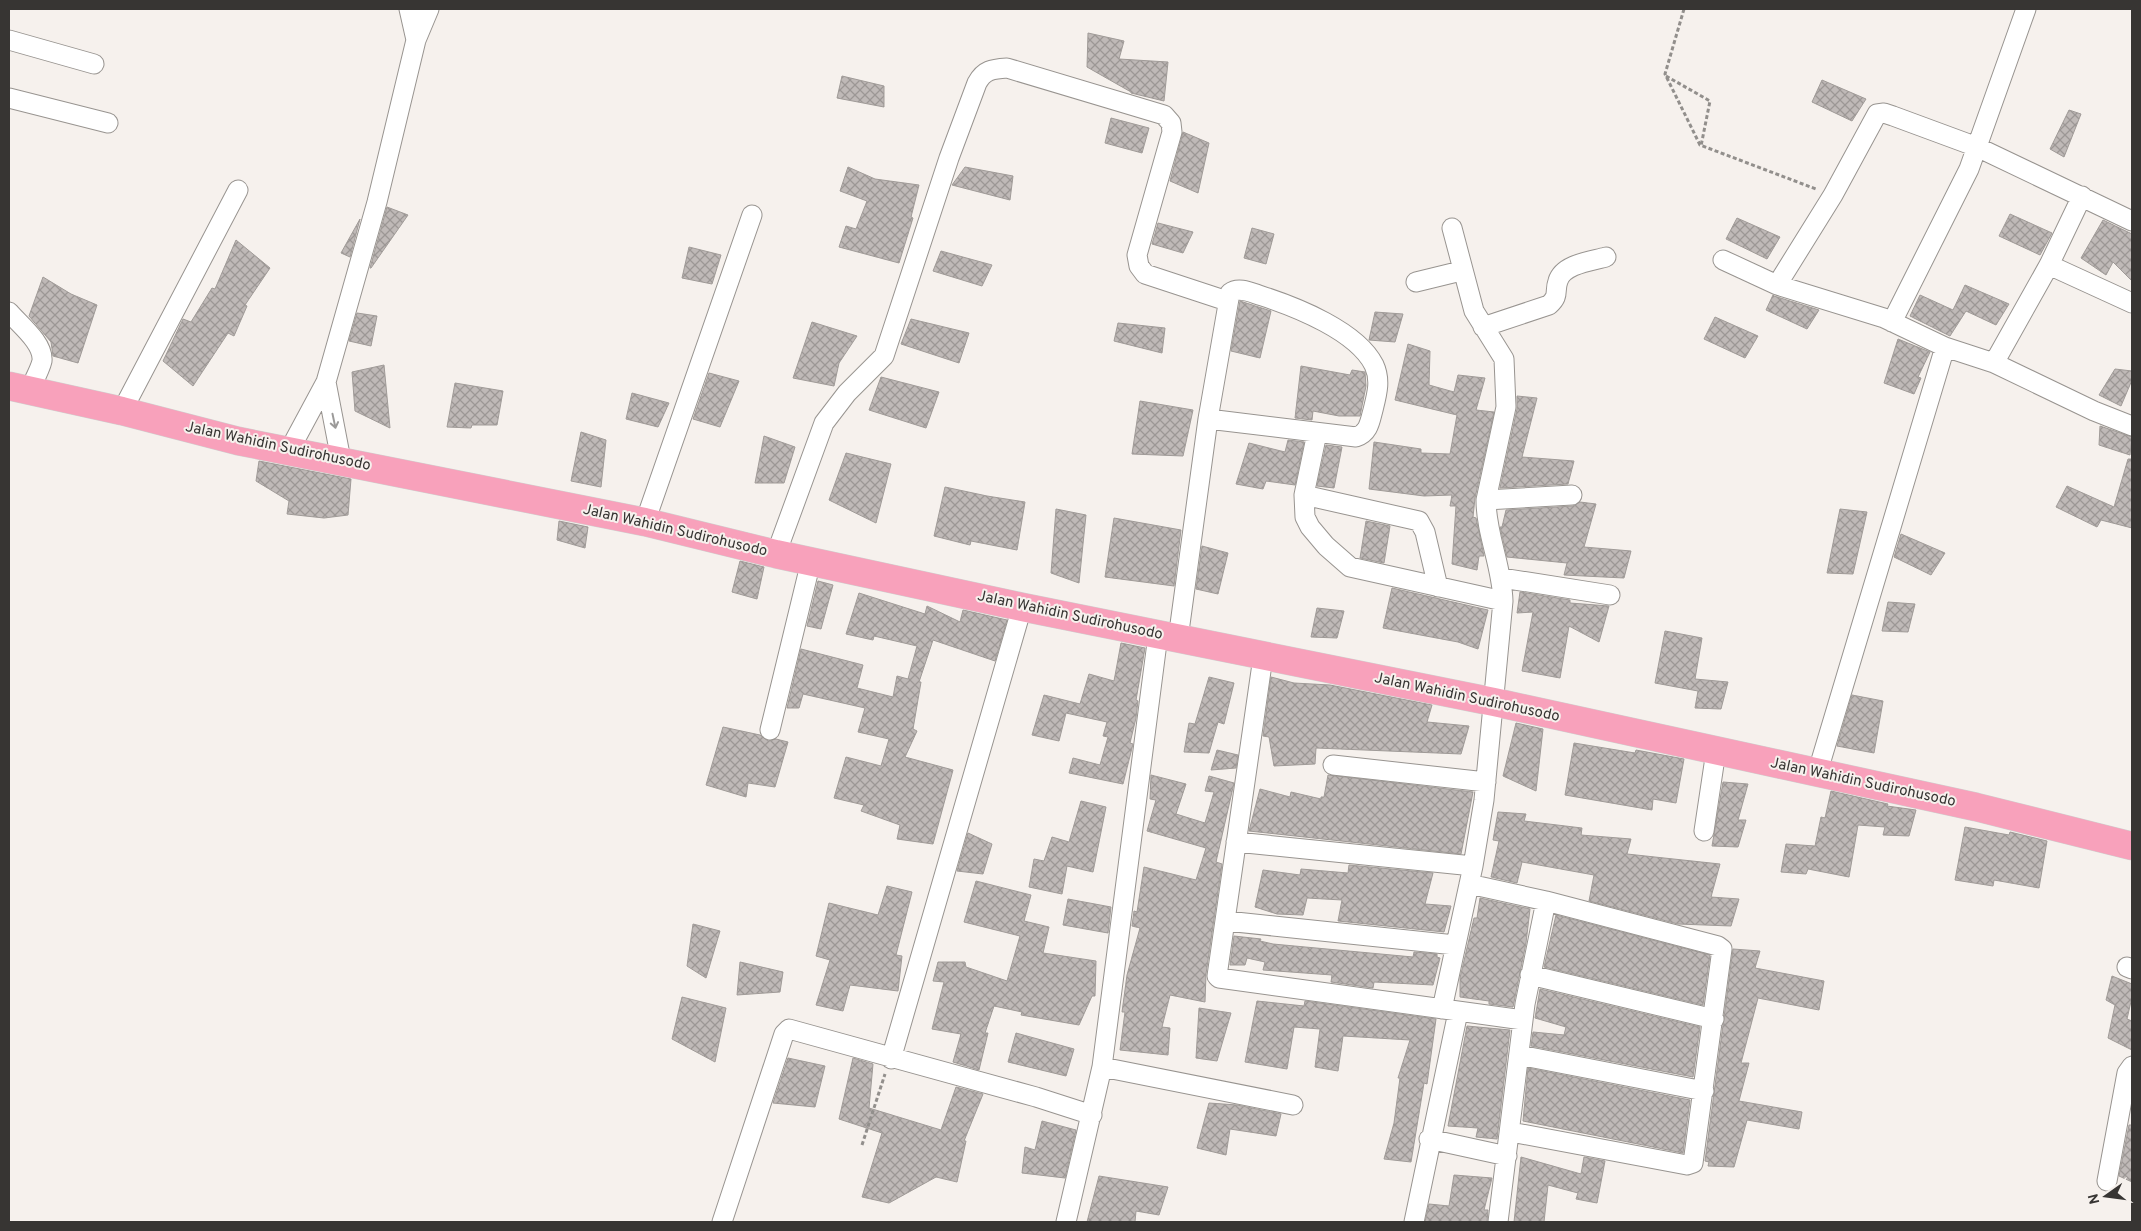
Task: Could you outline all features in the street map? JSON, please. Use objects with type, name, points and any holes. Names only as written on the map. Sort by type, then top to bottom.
[{"type":"highway","name":"Jalan Wahidin Sudirohusodo","points":[[19,388],[238,440],[645,522],[776,554],[1022,607],[1494,702],[1716,752],[1976,807],[2132,846]]},
{"type":"street","points":[[409,9],[416,40]]},
{"type":"street","points":[[290,450],[326,382],[377,202],[416,40],[429,9]]},
{"type":"street","points":[[1892,322],[1921,262],[1948,213],[1977,147],[2026,9]]},
{"type":"street","points":[[9,40],[94,64]]},
{"type":"street","points":[[776,554],[824,423],[847,393],[884,356],[950,158],[977,83],[984,73],[996,68],[1007,68],[1164,115],[1171,123],[1172,132],[1136,255],[1145,274],[1227,301]]},
{"type":"street","points":[[9,98],[108,123]]},
{"type":"street","points":[[1777,285],[1833,195],[1874,119],[1881,113],[1977,147],[2132,221]]},
{"type":"street","points":[[122,411],[238,190]]},
{"type":"street","points":[[1994,363],[2049,265],[2082,196]]},
{"type":"street","points":[[645,522],[752,215]]},
{"type":"street","points":[[1414,1222],[1450,1010],[1455,945],[1471,875],[1486,782],[1503,600],[1502,578],[1487,520],[1486,500],[1506,407],[1504,358],[1474,312],[1461,270],[1452,228]]},
{"type":"street","points":[[1483,327],[1549,306],[1556,299],[1558,280],[1564,271],[1577,265],[1606,257]]},
{"type":"street","points":[[1723,260],[1777,285],[1892,322],[1945,348],[1994,363],[2094,411],[2132,426]]},
{"type":"street","points":[[2049,265],[2132,303]]},
{"type":"street","points":[[1416,282],[1461,270]]},
{"type":"street","points":[[1066,1222],[1102,1067],[1168,637],[1208,419],[1227,301],[1230,293],[1240,290],[1294,307],[1338,331],[1371,360],[1378,376],[1378,390],[1370,424],[1365,432],[1356,437],[1208,419]]},
{"type":"street","points":[[9,312],[36,342],[41,352],[42,360],[19,388]]},
{"type":"street","points":[[1817,774],[1945,348]]},
{"type":"street","points":[[326,382],[340,460]]},
{"type":"street","points":[[1317,433],[1304,495],[1304,512],[1310,527],[1344,564],[1438,587],[1503,600]]},
{"type":"street","points":[[1304,495],[1419,521],[1425,532],[1438,587]]},
{"type":"street","points":[[1486,500],[1572,495]]},
{"type":"street","points":[[770,730],[811,561]]},
{"type":"street","points":[[1502,578],[1610,595]]},
{"type":"street","points":[[892,1059],[1022,607]]},
{"type":"street","points":[[1263,657],[1226,921],[1216,975],[1218,978],[1523,1020]]},
{"type":"street","points":[[1704,831],[1716,752]]},
{"type":"street","points":[[1333,765],[1486,782]]},
{"type":"street","points":[[1236,842],[1471,875],[1546,901],[1721,948],[1714,1019],[1693,1163],[1689,1165],[1511,1132]]},
{"type":"street","points":[[1498,1222],[1511,1132],[1523,1020],[1530,975],[1546,901]]},
{"type":"street","points":[[1226,921],[1455,945]]},
{"type":"street","points":[[1530,975],[1714,1019]]},
{"type":"street","points":[[722,1222],[766,1085],[786,1031],[792,1029],[892,1059],[1036,1097],[1092,1115]]},
{"type":"street","points":[[1519,1055],[1704,1091]]},
{"type":"street","points":[[2107,1181],[2127,1073],[2132,1066]]},
{"type":"street","points":[[1102,1067],[1293,1105]]},
{"type":"street","points":[[1429,1139],[1507,1156]]},
{"type":"path","points":[[1684,9],[1665,76],[1701,146],[1833,195]]},
{"type":"path","points":[[1665,76],[1710,101],[1701,146]]},
{"type":"path","points":[[862,1145],[892,1059]]},
{"type":"building","points":[[1088,33],[1124,41],[1119,59],[1168,62],[1164,101],[1131,93],[1087,67]]},
{"type":"building","points":[[842,76],[884,86],[884,107],[837,98]]},
{"type":"building","points":[[1822,80],[1866,99],[1852,121],[1812,102]]},
{"type":"building","points":[[2069,110],[2081,114],[2064,157],[2050,149]]},
{"type":"building","points":[[1111,118],[1149,128],[1142,153],[1105,143]]},
{"type":"building","points":[[1183,132],[1209,143],[1198,193],[1170,181]]},
{"type":"building","points":[[848,167],[875,179],[919,185],[911,217],[913,218],[899,263],[839,247],[846,226],[856,229],[867,201],[840,191]]},
{"type":"building","points":[[965,167],[1013,176],[1010,200],[952,185]]},
{"type":"building","points":[[387,207],[408,215],[370,268]]},
{"type":"building","points":[[2010,214],[2052,233],[2040,255],[1999,236]]},
{"type":"building","points":[[1737,218],[1780,237],[1767,259],[1726,239]]},
{"type":"building","points":[[360,219],[350,257],[341,253]]},
{"type":"building","points":[[2103,220],[2132,234],[2132,281],[2113,262],[2106,275],[2081,258]]},
{"type":"building","points":[[1158,223],[1193,232],[1183,253],[1152,244]]},
{"type":"building","points":[[1252,228],[1274,234],[1266,264],[1244,258]]},
{"type":"building","points":[[236,240],[270,268],[245,305],[247,306],[234,336],[228,333],[193,386],[163,361],[183,319],[191,322],[212,288],[215,289]]},
{"type":"building","points":[[689,247],[721,255],[712,284],[682,278]]},
{"type":"building","points":[[941,251],[992,265],[982,286],[933,271]]},
{"type":"building","points":[[43,277],[71,294],[97,305],[78,363],[53,356],[51,342],[29,316]]},
{"type":"building","points":[[1965,285],[2009,304],[1996,325],[1966,311],[1950,336],[1910,316],[1920,295],[1953,310]]},
{"type":"building","points":[[1773,295],[1819,310],[1807,329],[1766,310]]},
{"type":"building","points":[[1240,301],[1271,311],[1260,358],[1231,351]]},
{"type":"building","points":[[1375,312],[1403,314],[1395,342],[1369,340]]},
{"type":"building","points":[[357,313],[377,316],[371,346],[349,341]]},
{"type":"building","points":[[1715,317],[1758,336],[1745,358],[1704,339]]},
{"type":"building","points":[[911,319],[969,333],[959,363],[901,344]]},
{"type":"building","points":[[812,322],[857,336],[839,363],[834,386],[793,378]]},
{"type":"building","points":[[1118,323],[1165,328],[1162,353],[1114,341]]},
{"type":"building","points":[[1898,339],[1930,352],[1918,377],[1921,378],[1914,394],[1884,383]]},
{"type":"building","points":[[1408,344],[1430,351],[1429,385],[1454,392],[1458,375],[1485,378],[1476,410],[1494,412],[1475,498],[1473,517],[1476,518],[1484,556],[1479,556],[1477,570],[1452,564],[1456,506],[1450,506],[1452,495],[1424,496],[1369,489],[1374,442],[1421,449],[1421,453],[1450,454],[1457,415],[1395,400]]},
{"type":"building","points":[[384,365],[390,428],[355,411],[352,372]]},
{"type":"building","points":[[1301,366],[1350,375],[1352,370],[1365,372],[1366,386],[1360,416],[1339,416],[1313,411],[1312,420],[1295,418]]},
{"type":"building","points":[[2115,369],[2132,371],[2132,380],[2121,406],[2099,395]]},
{"type":"building","points":[[709,373],[739,381],[720,427],[693,419]]},
{"type":"building","points":[[881,377],[939,392],[926,428],[869,410]]},
{"type":"building","points":[[455,383],[503,391],[497,425],[472,425],[471,428],[447,427]]},
{"type":"building","points":[[632,393],[669,403],[658,427],[626,419]]},
{"type":"building","points":[[1517,396],[1537,398],[1522,457],[1574,461],[1568,484],[1500,488],[1517,409]]},
{"type":"building","points":[[1140,401],[1193,410],[1183,456],[1132,454]]},
{"type":"building","points":[[2100,426],[2132,437],[2130,455],[2099,445]]},
{"type":"building","points":[[581,432],[606,440],[601,487],[571,481]]},
{"type":"building","points":[[764,436],[795,447],[784,483],[755,483]]},
{"type":"building","points":[[1288,440],[1304,442],[1295,485],[1266,481],[1263,489],[1236,484],[1249,443],[1285,452]]},
{"type":"building","points":[[1326,445],[1342,447],[1334,488],[1317,486]]},
{"type":"building","points":[[846,453],[891,464],[876,523],[829,500]]},
{"type":"building","points":[[2128,459],[2132,459],[2132,528],[2101,520],[2097,527],[2056,507],[2067,486],[2114,507]]},
{"type":"building","points":[[259,461],[351,479],[348,515],[324,518],[287,514],[289,501],[256,481]]},
{"type":"building","points":[[945,487],[1025,502],[1017,550],[971,541],[970,545],[934,536]]},
{"type":"building","points":[[1580,502],[1596,504],[1584,547],[1631,551],[1624,578],[1564,575],[1567,563],[1507,557],[1500,527],[1502,527],[1506,510],[1573,506]]},
{"type":"building","points":[[1056,509],[1086,515],[1079,583],[1051,573]]},
{"type":"building","points":[[1840,509],[1867,512],[1853,574],[1827,573]]},
{"type":"building","points":[[1114,518],[1181,530],[1174,586],[1105,577]]},
{"type":"building","points":[[559,521],[588,527],[585,548],[557,540]]},
{"type":"building","points":[[1366,521],[1390,526],[1384,563],[1360,558]]},
{"type":"building","points":[[1901,534],[1945,553],[1931,575],[1894,557]]},
{"type":"building","points":[[1202,546],[1228,553],[1218,594],[1196,589]]},
{"type":"building","points":[[740,561],[764,567],[757,599],[732,592]]},
{"type":"building","points":[[818,581],[833,585],[821,629],[807,626]]},
{"type":"building","points":[[1392,588],[1488,610],[1478,649],[1458,642],[1383,628]]},
{"type":"building","points":[[1520,592],[1570,600],[1570,603],[1609,606],[1599,642],[1569,626],[1560,678],[1522,671],[1533,612],[1517,613]]},
{"type":"building","points":[[859,593],[925,614],[927,606],[960,622],[963,610],[1007,620],[995,661],[933,640],[919,682],[921,682],[913,729],[917,731],[905,757],[953,770],[933,844],[897,839],[900,825],[861,811],[864,805],[834,798],[846,757],[881,766],[889,739],[858,732],[865,708],[803,694],[799,708],[787,708],[801,649],[863,665],[857,688],[893,697],[897,676],[908,679],[917,646],[874,636],[873,640],[846,634]]},
{"type":"building","points":[[1888,602],[1915,604],[1908,632],[1882,631]]},
{"type":"building","points":[[1317,608],[1344,611],[1337,638],[1311,637]]},
{"type":"building","points":[[1665,631],[1702,638],[1695,679],[1728,682],[1721,709],[1695,708],[1698,691],[1655,683]]},
{"type":"building","points":[[1121,643],[1145,648],[1136,700],[1138,701],[1136,718],[1130,743],[1133,744],[1123,784],[1069,773],[1073,758],[1100,765],[1108,737],[1103,736],[1107,722],[1066,713],[1059,741],[1032,735],[1044,695],[1080,704],[1089,674],[1114,681]]},
{"type":"building","points":[[1209,677],[1234,683],[1224,724],[1218,722],[1209,753],[1184,752],[1189,723],[1195,724]]},
{"type":"building","points":[[1271,677],[1294,683],[1330,685],[1432,705],[1427,722],[1469,726],[1461,754],[1316,748],[1315,764],[1274,766],[1269,737],[1263,736]]},
{"type":"building","points":[[1852,695],[1883,701],[1874,753],[1837,746]]},
{"type":"building","points":[[1516,723],[1543,729],[1536,791],[1503,776]]},
{"type":"building","points":[[723,727],[760,735],[768,741],[776,739],[788,742],[775,787],[748,783],[746,797],[706,785]]},
{"type":"building","points":[[1574,743],[1635,753],[1636,750],[1684,759],[1676,803],[1653,799],[1652,810],[1565,795]]},
{"type":"building","points":[[1217,750],[1238,755],[1236,768],[1211,770]]},
{"type":"building","points":[[1151,775],[1186,784],[1176,814],[1205,823],[1214,792],[1205,791],[1209,776],[1234,783],[1216,862],[1222,864],[1206,974],[1205,1002],[1170,995],[1162,1027],[1170,1028],[1168,1055],[1120,1050],[1125,1012],[1122,1012],[1127,975],[1140,928],[1132,926],[1134,911],[1137,912],[1144,867],[1196,880],[1206,848],[1147,831],[1156,800],[1150,799]]},
{"type":"building","points":[[1328,775],[1473,792],[1461,854],[1249,831],[1260,789],[1290,797],[1291,792],[1321,799],[1321,797],[1324,797]]},
{"type":"building","points":[[1723,782],[1748,784],[1738,820],[1746,820],[1738,847],[1712,846]]},
{"type":"building","points":[[1831,791],[1888,804],[1887,806],[1916,810],[1909,836],[1883,835],[1885,827],[1858,825],[1849,877],[1808,869],[1806,874],[1781,872],[1786,844],[1815,846],[1821,817],[1825,818]]},
{"type":"building","points":[[1081,801],[1106,807],[1093,872],[1067,866],[1062,894],[1029,887],[1034,859],[1044,861],[1052,837],[1069,842]]},
{"type":"building","points":[[1498,812],[1526,814],[1524,821],[1582,828],[1581,835],[1631,839],[1627,854],[1720,864],[1711,897],[1739,899],[1731,926],[1678,924],[1589,901],[1594,875],[1522,862],[1517,883],[1491,877],[1499,841],[1493,840]]},
{"type":"building","points":[[1965,827],[2009,835],[2010,832],[2047,841],[2039,888],[1994,880],[1993,886],[1955,880]]},
{"type":"building","points":[[968,833],[992,844],[983,874],[957,871]]},
{"type":"building","points":[[1349,865],[1433,873],[1425,904],[1451,906],[1444,932],[1338,921],[1342,900],[1307,898],[1303,915],[1277,914],[1255,907],[1263,870],[1300,875],[1301,869],[1348,873]]},
{"type":"building","points":[[976,881],[1031,895],[1024,921],[1049,927],[1043,953],[1096,961],[1095,996],[1092,996],[1079,1025],[1021,1015],[1022,1012],[994,1006],[985,1033],[988,1033],[979,1070],[953,1062],[961,1034],[932,1029],[944,982],[933,981],[938,962],[965,962],[966,967],[1007,981],[1020,936],[964,922]]},
{"type":"building","points":[[887,886],[912,892],[896,955],[902,956],[898,991],[850,985],[843,1011],[816,1005],[830,960],[816,956],[829,903],[878,915]]},
{"type":"building","points":[[1480,898],[1530,909],[1526,943],[1513,1007],[1489,1004],[1489,1001],[1460,997],[1460,978],[1474,918],[1477,918]]},
{"type":"building","points":[[1068,899],[1111,907],[1108,933],[1063,925]]},
{"type":"building","points":[[1556,915],[1710,955],[1703,1005],[1544,967]]},
{"type":"building","points":[[693,924],[720,931],[706,978],[687,966]]},
{"type":"building","points":[[1234,936],[1261,939],[1260,941],[1273,944],[1413,957],[1414,952],[1437,954],[1437,957],[1440,958],[1433,985],[1374,982],[1373,988],[1331,982],[1332,975],[1263,970],[1265,962],[1247,958],[1245,965],[1230,965]]},
{"type":"building","points":[[1733,949],[1760,951],[1755,968],[1824,981],[1819,1010],[1758,998],[1741,1063],[1749,1063],[1739,1101],[1802,1112],[1799,1129],[1747,1120],[1734,1167],[1708,1166],[1709,1162],[1705,1161]]},
{"type":"building","points":[[740,962],[783,972],[780,992],[737,995]]},
{"type":"building","points":[[2112,976],[2132,984],[2132,997],[2127,1019],[2132,1021],[2132,1050],[2108,1038],[2115,1005],[2106,1000]]},
{"type":"building","points":[[1540,989],[1700,1027],[1693,1077],[1531,1046],[1533,1032],[1564,1035],[1566,1027],[1535,1018]]},
{"type":"building","points":[[682,997],[726,1008],[715,1062],[672,1039]]},
{"type":"building","points":[[1257,1001],[1304,1006],[1305,1001],[1436,1019],[1427,1084],[1424,1083],[1411,1162],[1384,1159],[1394,1123],[1400,1078],[1398,1078],[1410,1040],[1343,1036],[1338,1071],[1315,1067],[1320,1029],[1294,1027],[1287,1069],[1245,1062]]},
{"type":"building","points":[[1199,1008],[1231,1013],[1217,1061],[1196,1058]]},
{"type":"building","points":[[1467,1026],[1510,1030],[1497,1139],[1476,1137],[1478,1128],[1448,1126]]},
{"type":"building","points":[[1016,1033],[1074,1049],[1066,1076],[1008,1062]]},
{"type":"building","points":[[788,1058],[825,1066],[815,1107],[773,1103]]},
{"type":"building","points":[[853,1058],[873,1064],[869,1108],[941,1130],[956,1087],[983,1094],[964,1141],[966,1141],[957,1182],[936,1177],[889,1203],[862,1197],[882,1133],[839,1119]]},
{"type":"building","points":[[1528,1068],[1690,1100],[1683,1153],[1523,1121]]},
{"type":"building","points":[[1209,1103],[1237,1105],[1281,1114],[1276,1136],[1230,1129],[1226,1155],[1197,1148]]},
{"type":"building","points":[[1042,1121],[1076,1130],[1065,1178],[1022,1173],[1025,1147],[1035,1150]]},
{"type":"building","points":[[2129,1125],[2132,1125],[2132,1182],[2119,1176]]},
{"type":"building","points":[[1521,1157],[1581,1174],[1584,1157],[1605,1161],[1597,1203],[1576,1199],[1578,1193],[1548,1185],[1544,1222],[1514,1222]]},
{"type":"building","points":[[1454,1175],[1492,1178],[1484,1210],[1488,1210],[1487,1222],[1425,1222],[1429,1204],[1449,1206]]},
{"type":"building","points":[[1099,1176],[1168,1187],[1159,1215],[1136,1211],[1135,1222],[1087,1222]]}]
